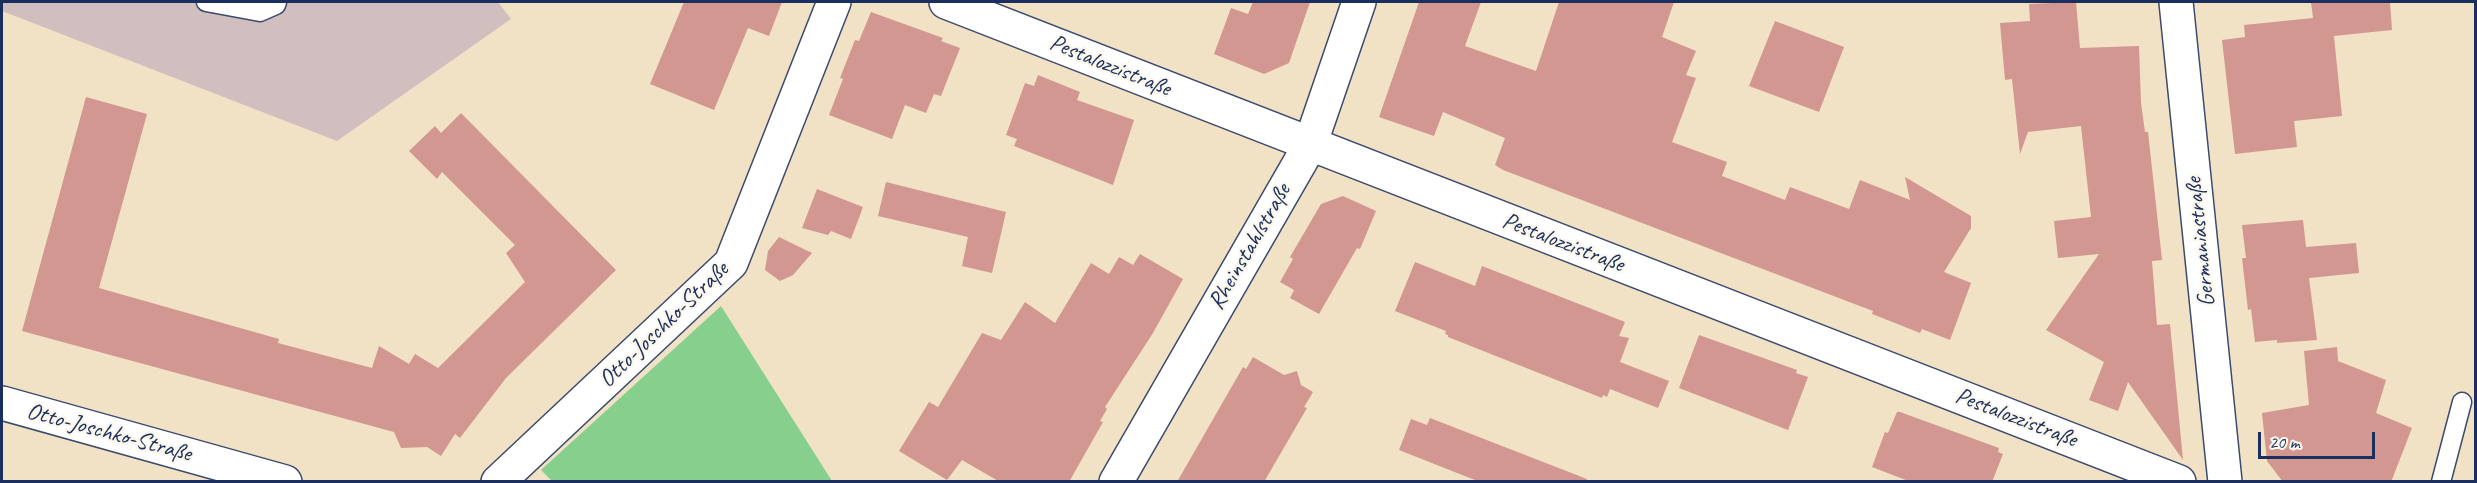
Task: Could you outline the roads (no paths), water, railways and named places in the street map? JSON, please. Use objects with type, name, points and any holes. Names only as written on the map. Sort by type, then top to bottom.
[{"type":"street","name":"Otto-Joschko-Straße","points":[[498,482],[731,263],[834,2]]},
{"type":"street","name":"Pestalozzistraße","points":[[946,2],[2180,482]]},
{"type":"street","name":"Rheinstahlstraße","points":[[1116,482],[1310,145],[1359,2]]},
{"type":"street","name":"Germaniastraße","points":[[2176,2],[2225,482]]},
{"type":"street","name":"Otto-Joschko-Straße","points":[[2,403],[285,482]]},
{"type":"lane","points":[[206,2],[260,12],[276,5],[277,2]]},
{"type":"lane","points":[[2441,482],[2462,402]]}]
